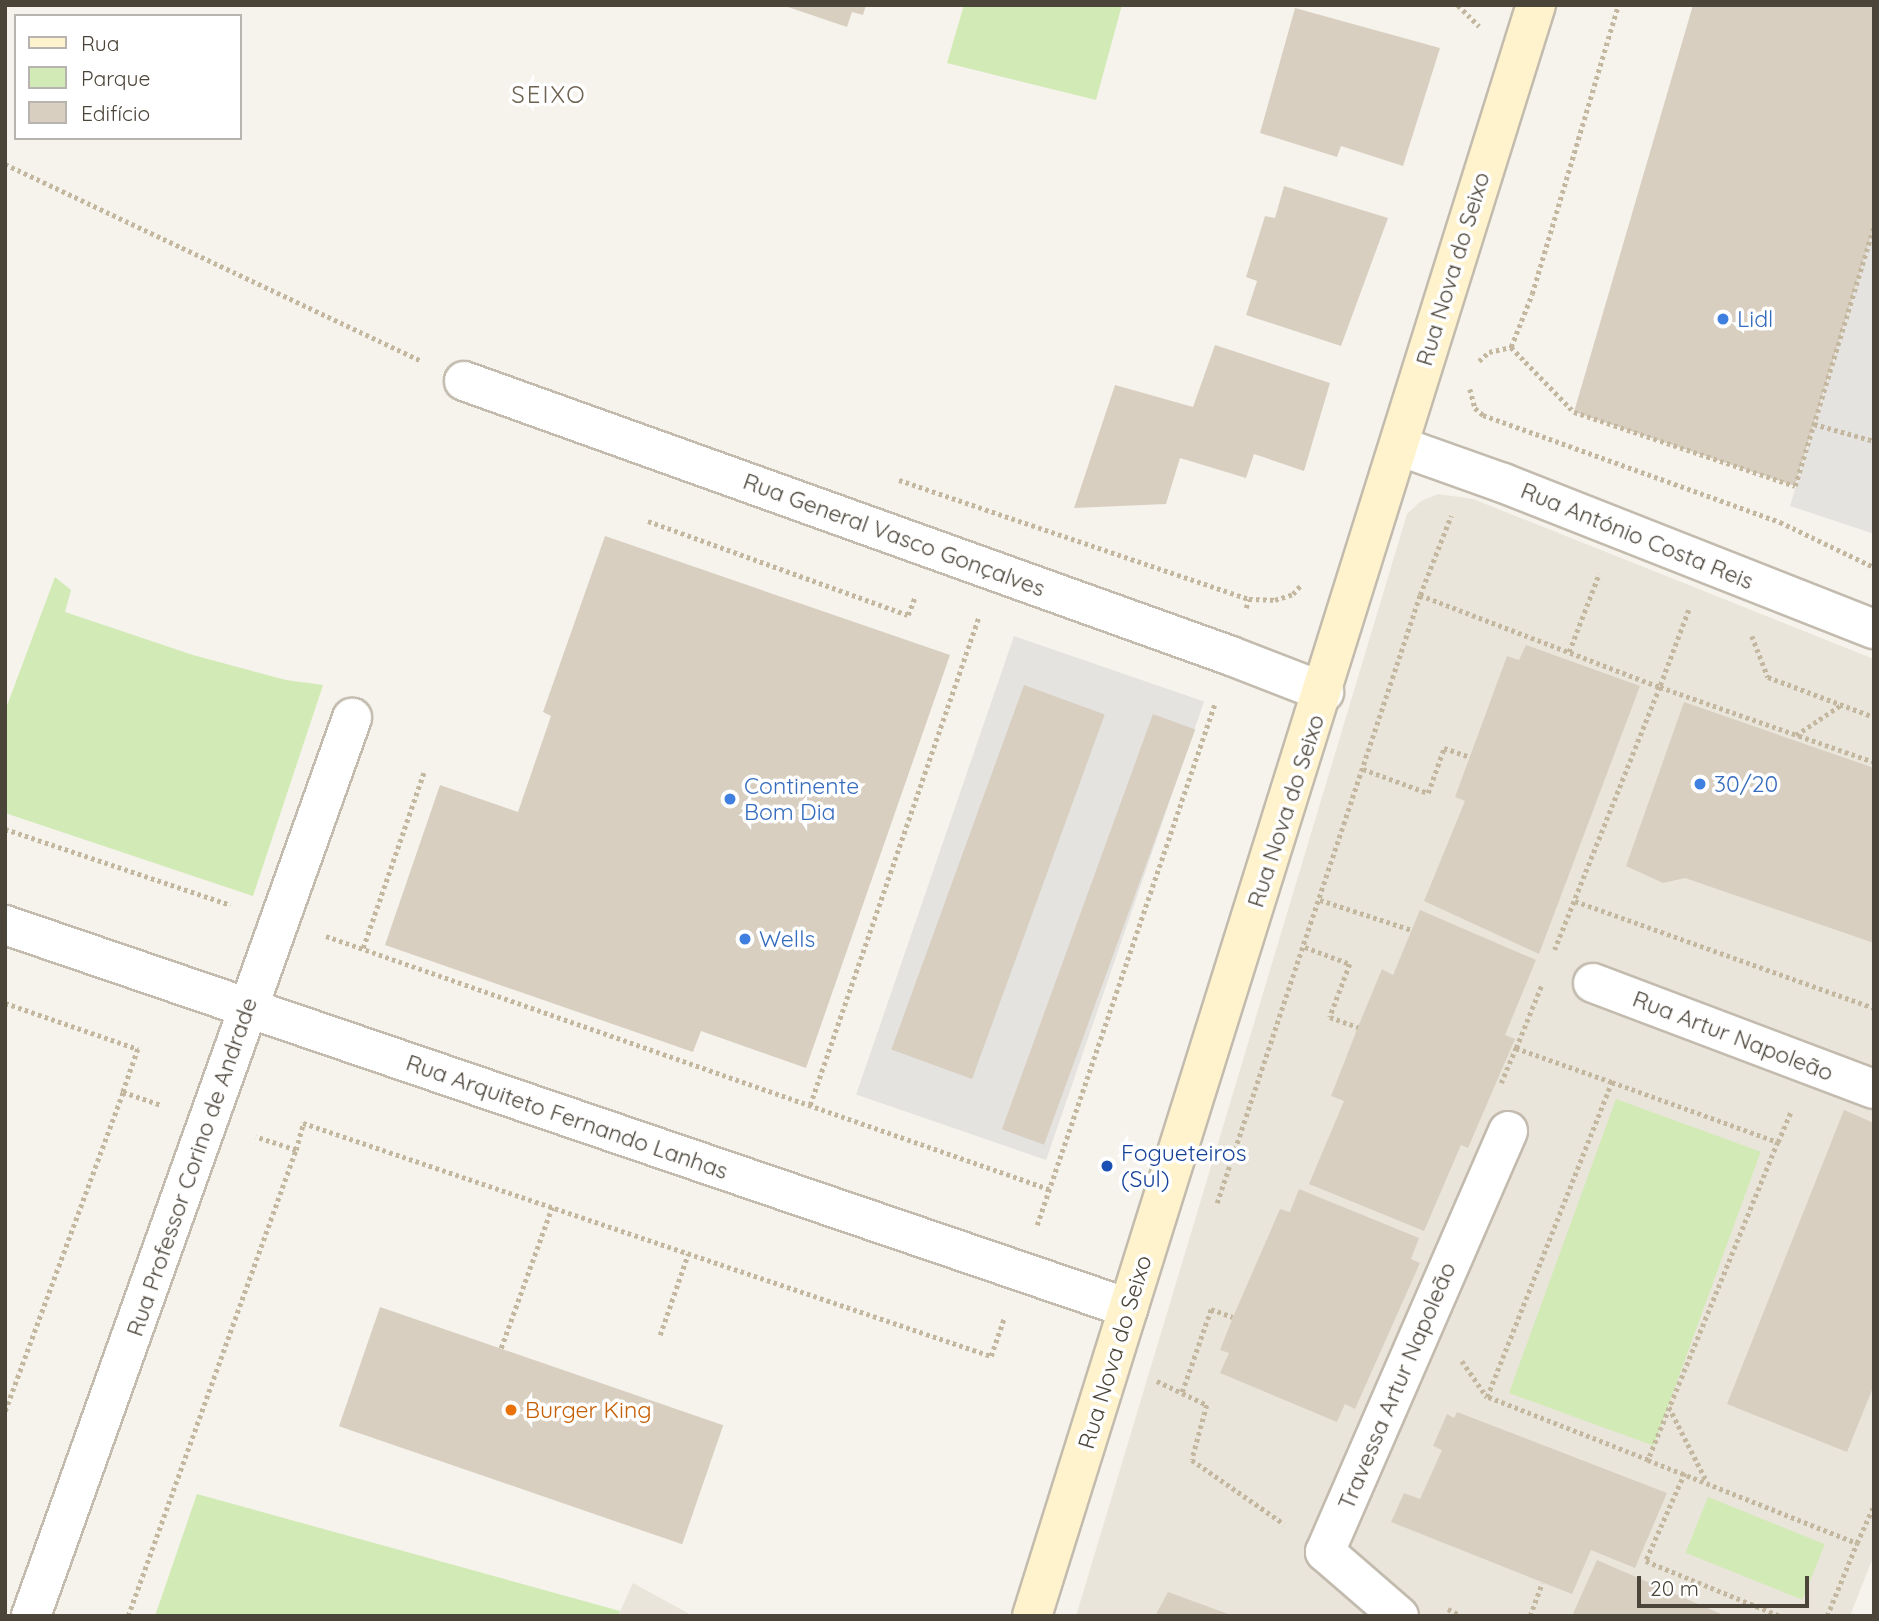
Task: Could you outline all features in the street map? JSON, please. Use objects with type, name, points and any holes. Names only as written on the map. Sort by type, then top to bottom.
[{"type":"main road","name":"Rua Nova do Seixo","points":[[1032,1616],[1324,692],[1536,5]]},
{"type":"street","name":"Rua General Vasco Gonçalves","points":[[464,381],[1231,656],[1324,692]]},
{"type":"street","name":"Rua António Costa Reis","points":[[1399,446],[1503,483],[1874,629]]},
{"type":"street","name":"Rua Professor Corino de Andrade","points":[[31,1616],[352,718]]},
{"type":"street","name":"Rua Arquiteto Fernando Lanhas","points":[[5,925],[1129,1308]]},
{"type":"street","name":"Rua Artur Napoleão","points":[[1593,983],[1874,1090]]},
{"type":"street","name":"Travessa Artur Napoleão","points":[[1325,1552],[1508,1131]]},
{"type":"street","points":[[1325,1552],[1399,1616]]},
{"type":"path","points":[[1511,347],[1532,294],[1618,5]]},
{"type":"path","points":[[5,164],[464,381]]},
{"type":"path","points":[[1511,347],[1574,412],[1796,486],[1874,226]]},
{"type":"path","points":[[1474,370],[1489,352],[1511,347]]},
{"type":"path","points":[[1469,384],[1475,408],[1482,415],[1780,522],[1874,567]]},
{"type":"path","points":[[1814,424],[1874,441]]},
{"type":"path","points":[[891,478],[1249,598],[1275,600],[1293,594],[1306,579]]},
{"type":"path","points":[[1215,1210],[1305,947],[1420,595],[1451,516],[1463,509]]},
{"type":"path","points":[[648,521],[908,615],[918,589]]},
{"type":"path","points":[[1569,652],[1603,562]]},
{"type":"path","points":[[1420,595],[1660,687],[1874,762]]},
{"type":"path","points":[[1550,962],[1694,599]]},
{"type":"path","points":[[810,1105],[981,611]]},
{"type":"path","points":[[1749,628],[1768,677],[1874,717]]},
{"type":"path","points":[[296,1150],[303,1123],[991,1356],[1216,699]]},
{"type":"path","points":[[1796,735],[1841,705]]},
{"type":"path","points":[[1363,769],[1428,793],[1444,748],[1470,757]]},
{"type":"path","points":[[363,948],[424,772]]},
{"type":"path","points":[[5,829],[231,905]]},
{"type":"path","points":[[1320,900],[1412,930]]},
{"type":"path","points":[[1575,901],[1874,1007]]},
{"type":"path","points":[[326,936],[1049,1189]]},
{"type":"path","points":[[1305,947],[1350,964],[1330,1017],[1359,1027]]},
{"type":"path","points":[[1516,1048],[1545,975]]},
{"type":"path","points":[[5,1003],[138,1049],[123,1092]]},
{"type":"path","points":[[1648,1460],[1778,1142],[1612,1082],[1487,1396],[1648,1460],[1707,1481],[1857,1543]]},
{"type":"path","points":[[500,1349],[552,1207]]},
{"type":"path","points":[[660,1335],[688,1254]]},
{"type":"path","points":[[1182,1392],[1211,1309],[1233,1317]]},
{"type":"path","points":[[1161,1368],[1156,1381],[1208,1405],[1192,1460],[1325,1552]]},
{"type":"path","points":[[1669,1407],[1707,1481]]},
{"type":"path","points":[[1685,1473],[1646,1561],[1780,1616]]},
{"type":"path","points":[[1827,1616],[1874,1505]]},
{"type":"path","points":[[1530,1616],[1542,1583]]},
{"type":"shaded area","points":[[1874,226],[1874,534],[1790,506]]},
{"type":"shaded area","points":[[1438,494],[1473,499],[1874,659],[1874,1555],[1850,1616],[1076,1616],[1407,514],[1421,501]]},
{"type":"shaded area","points":[[1014,636],[1204,701],[1046,1160],[856,1095]]},
{"type":"shaded area","points":[[633,1583],[693,1616],[618,1616]]},
{"type":"green space","points":[[964,5],[1122,5],[1096,100],[947,63]]},
{"type":"green space","points":[[55,577],[71,590],[65,612],[193,655],[286,680],[323,685],[253,896],[5,813],[5,711]]},
{"type":"green space","points":[[1616,1099],[1761,1152],[1654,1446],[1509,1393]]},
{"type":"green space","points":[[197,1494],[620,1611],[618,1616],[155,1616]]},
{"type":"green space","points":[[1708,1497],[1825,1544],[1802,1600],[1686,1553]]},
{"type":"building","points":[[782,5],[866,5],[863,15],[852,12],[847,27]]},
{"type":"building","name":"Lidl","points":[[1693,5],[1874,5],[1874,226],[1795,486],[1574,412]]},
{"type":"building","points":[[1295,8],[1440,48],[1403,166],[1341,146],[1337,157],[1260,133]]},
{"type":"building","points":[[1284,186],[1388,218],[1341,346],[1246,315],[1257,281],[1246,277],[1265,216],[1275,218]]},
{"type":"building","points":[[1215,345],[1330,383],[1304,471],[1254,454],[1246,478],[1180,458],[1166,504],[1074,508],[1115,385],[1193,407]]},
{"type":"building","name":"Continente Bom Dia","points":[[605,536],[950,655],[806,1068],[701,1031],[693,1052],[385,945],[440,785],[518,812],[551,716],[543,712]]},
{"type":"building","points":[[1526,645],[1640,686],[1539,954],[1424,901],[1465,801],[1455,797],[1507,656],[1519,660]]},
{"type":"building","points":[[1024,685],[1105,714],[972,1079],[891,1050]]},
{"type":"building","points":[[1684,702],[1874,768],[1874,943],[1685,878],[1663,883],[1626,866]]},
{"type":"building","points":[[1153,714],[1195,729],[1044,1145],[1002,1129]]},
{"type":"building","points":[[1420,910],[1536,960],[1505,1035],[1515,1039],[1468,1148],[1461,1145],[1424,1231],[1309,1184],[1344,1101],[1331,1096],[1358,1027],[1382,969],[1393,975]]},
{"type":"building","points":[[1844,1110],[1874,1123],[1874,1385],[1847,1452],[1727,1404]]},
{"type":"building","points":[[1299,1189],[1419,1238],[1411,1259],[1420,1263],[1355,1409],[1345,1404],[1337,1422],[1220,1373],[1229,1353],[1220,1350],[1233,1317],[1280,1209],[1290,1212]]},
{"type":"building","name":"Burger King","points":[[380,1307],[723,1425],[682,1544],[339,1426]]},
{"type":"building","points":[[1457,1412],[1667,1493],[1635,1568],[1591,1550],[1572,1594],[1391,1522],[1404,1493],[1420,1499],[1442,1450],[1433,1446],[1447,1414],[1454,1418]]},
{"type":"building","points":[[1597,1560],[1726,1616],[1572,1616]]},
{"type":"building","points":[[1168,1592],[1231,1615],[1231,1616],[1155,1616]]},
{"type":"place","name":"Lidl","points":[[1723,319]]},
{"type":"place","name":"30/20","points":[[1700,784]]},
{"type":"place","name":"Continente Bom Dia","points":[[730,799]]},
{"type":"place","name":"Wells","points":[[745,939]]},
{"type":"place","name":"Fogueteiros (Sul)","points":[[1107,1166]]},
{"type":"place","name":"Burger King","points":[[511,1410]]},
{"type":"district","name":"SEIXO","points":[[549,95]]}]
